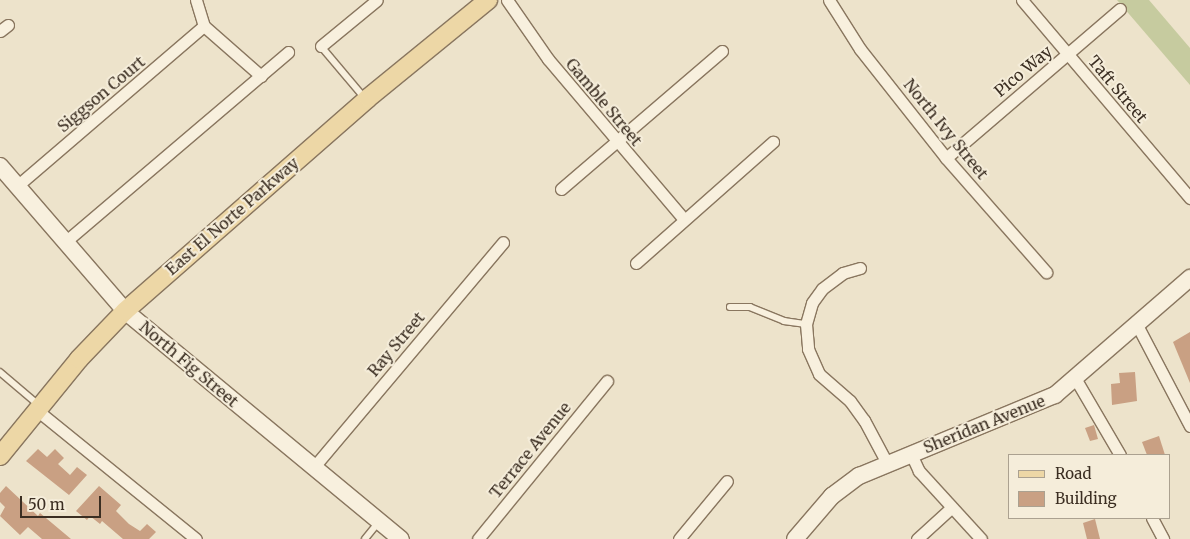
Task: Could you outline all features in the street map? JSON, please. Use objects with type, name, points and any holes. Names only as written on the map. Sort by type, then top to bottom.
[{"type":"main road","name":"East El Norte Parkway","points":[[0,456],[79,359],[125,311],[366,99],[488,0]]},
{"type":"street","points":[[196,0],[204,26],[260,76]]},
{"type":"street","points":[[321,46],[377,0]]},
{"type":"street","name":"Gamble Street","points":[[507,0],[548,59],[616,143],[683,218]]},
{"type":"street","name":"North Ivy Street","points":[[830,0],[860,49],[946,158],[1046,272]]},
{"type":"street","name":"Taft Street","points":[[1022,0],[1190,198]]},
{"type":"street","name":"Pico Way","points":[[946,158],[1120,9]]},
{"type":"street","name":"Siggson Court","points":[[17,186],[204,26]]},
{"type":"street","points":[[561,189],[722,51]]},
{"type":"street","points":[[65,242],[288,52]]},
{"type":"street","points":[[636,263],[683,218],[773,142]]},
{"type":"street","name":"North Fig Street","points":[[0,166],[125,311],[401,539]]},
{"type":"street","name":"Ray Street","points":[[313,468],[503,242]]},
{"type":"street","points":[[860,268],[843,273],[822,289],[812,303],[806,324],[808,349],[819,374],[850,401],[864,420],[887,463]]},
{"type":"street","name":"Sheridan Avenue","points":[[795,539],[832,496],[851,481],[887,463],[1036,404],[1075,378],[1190,278]]},
{"type":"street","points":[[1137,325],[1190,426]]},
{"type":"street","points":[[1075,378],[1119,454]]},
{"type":"street","name":"Terrace Avenue","points":[[478,539],[607,381]]},
{"type":"street","points":[[39,408],[196,539]]},
{"type":"street","points":[[911,454],[918,471],[981,539]]},
{"type":"street","points":[[679,539],[727,481]]},
{"type":"street","points":[[917,539],[951,508]]},
{"type":"street","points":[[1153,519],[1163,539]]},
{"type":"lane","points":[[321,46],[366,99]]},
{"type":"lane","points":[[730,307],[750,307],[784,321],[806,324]]},
{"type":"lane","points":[[0,372],[39,408]]},
{"type":"lane","points":[[365,539],[379,521]]},
{"type":"green space","points":[[1117,0],[1149,0],[1190,48],[1190,85]]},
{"type":"building","points":[[1190,332],[1190,383],[1173,342]]},
{"type":"building","points":[[1135,372],[1137,401],[1112,405],[1111,384],[1120,383],[1119,373]]},
{"type":"building","points":[[1094,425],[1098,439],[1090,441],[1085,428]]},
{"type":"building","points":[[1159,436],[1165,454],[1147,454],[1142,442]]},
{"type":"building","points":[[38,449],[47,457],[55,449],[64,458],[58,464],[70,475],[77,467],[87,475],[69,495],[26,461]]},
{"type":"building","points":[[6,486],[38,516],[40,513],[71,539],[42,539],[28,527],[20,535],[0,516],[5,507],[0,502],[0,493]]},
{"type":"building","points":[[99,486],[121,505],[116,511],[129,524],[140,531],[147,524],[156,532],[149,539],[123,539],[102,521],[100,524],[90,516],[87,520],[76,511]]},
{"type":"building","points":[[1095,519],[1100,539],[1087,539],[1083,523]]}]
